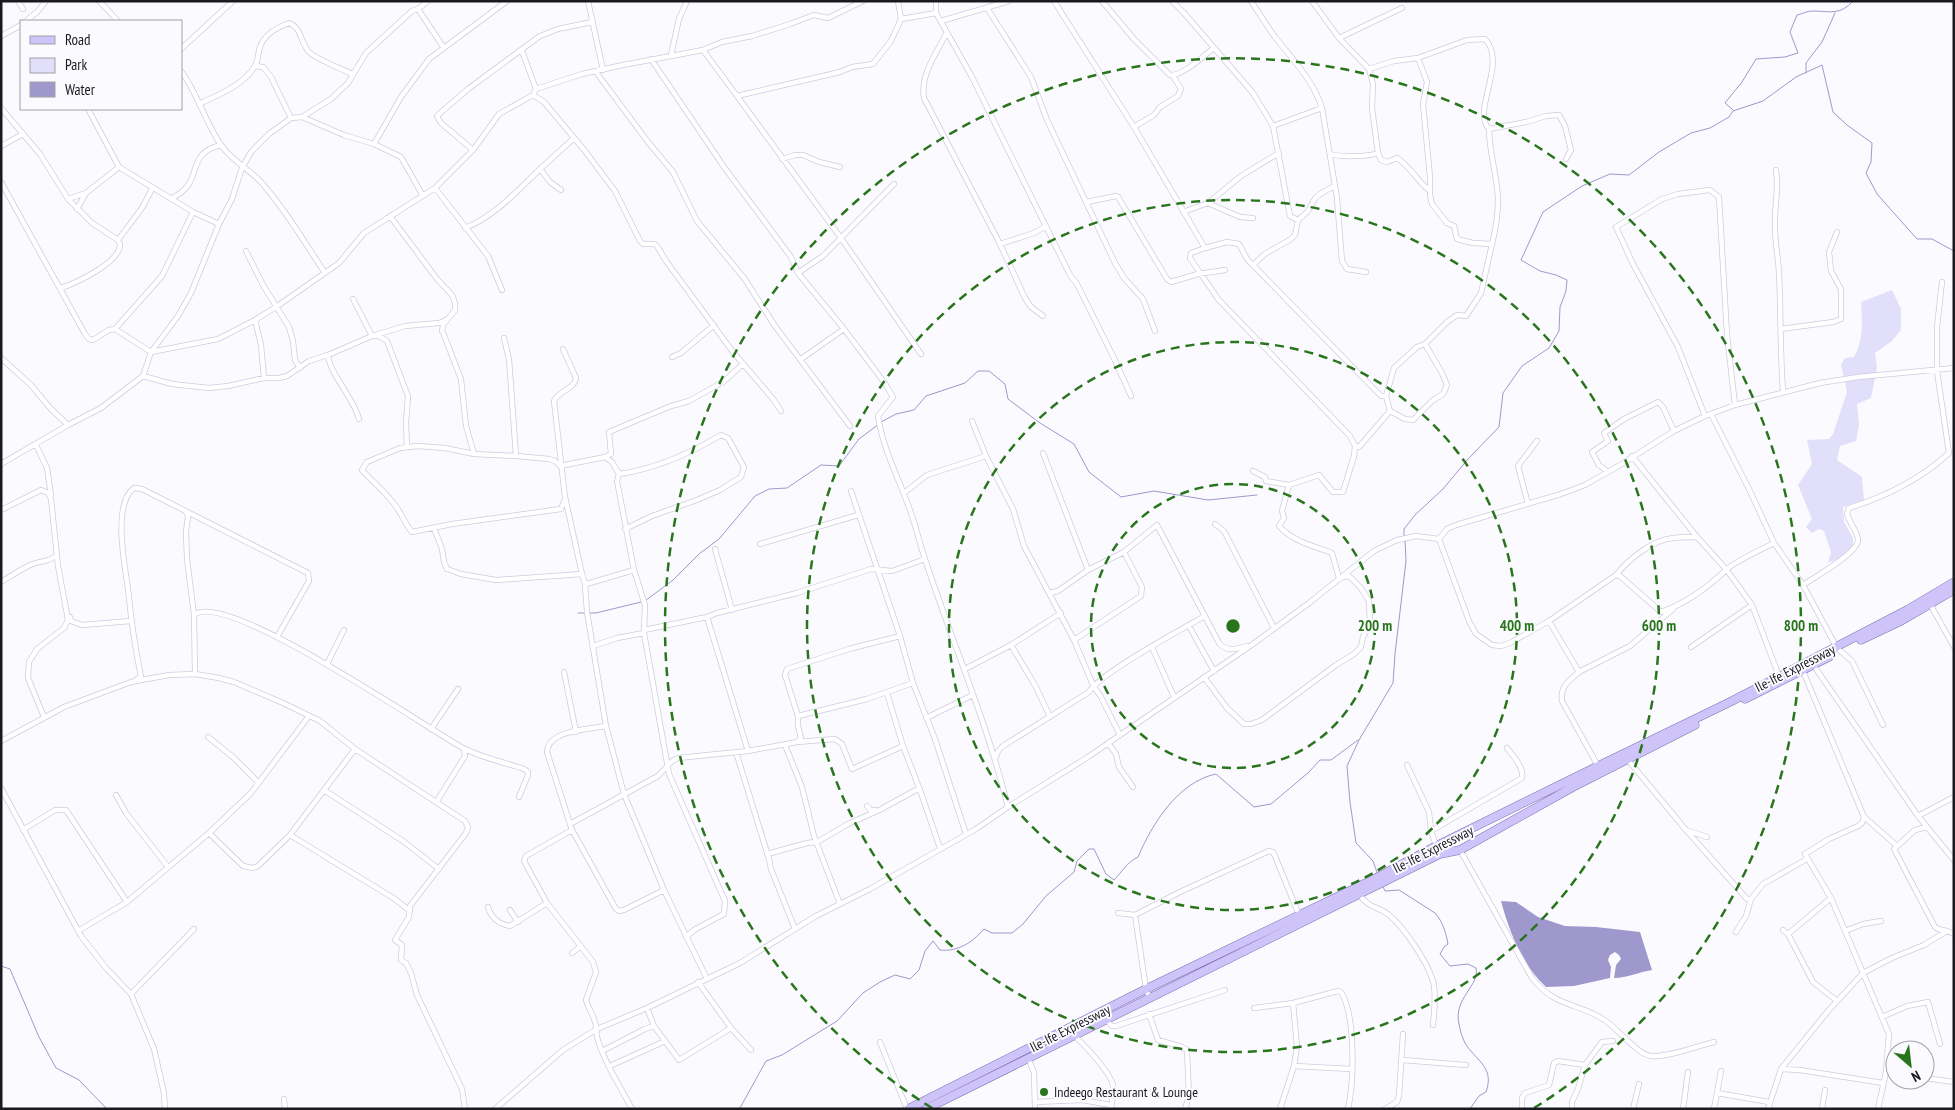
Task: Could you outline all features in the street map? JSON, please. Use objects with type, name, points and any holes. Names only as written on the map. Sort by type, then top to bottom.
[{"type":"main road","name":"Ile-Ife Expressway","points":[[1424,858],[1436,846],[1592,773],[1628,760],[1727,708],[1814,666],[1838,649],[1954,582]]},
{"type":"main road","name":"Ile-Ife Expressway","points":[[1592,773],[1598,766],[1780,676],[1899,622],[1954,590]]},
{"type":"main road","name":"Ile-Ife Expressway","points":[[926,1109],[987,1074],[1299,915],[1380,880],[1424,858],[1460,850],[1571,784]]},
{"type":"main road","name":"Ile-Ife Expressway","points":[[907,1109],[1028,1058],[1105,1019],[1147,993],[1359,894],[1380,880]]},
{"type":"street","points":[[18,1],[23,9]]},
{"type":"street","points":[[27,20],[46,1]]},
{"type":"street","points":[[99,1],[117,20]]},
{"type":"street","points":[[182,48],[233,1]]},
{"type":"street","points":[[1,464],[101,408],[143,376],[151,352],[178,316],[191,293],[219,224],[230,206],[242,168],[251,152],[291,118],[302,117],[331,99],[348,83],[366,53],[412,12],[428,1]]},
{"type":"street","points":[[374,144],[401,97],[429,59],[507,1]]},
{"type":"street","points":[[588,1],[604,70]]},
{"type":"street","points":[[671,55],[679,18],[687,1]]},
{"type":"street","points":[[536,89],[650,59],[703,50],[722,42],[771,30],[814,15],[828,18],[863,1]]},
{"type":"street","points":[[737,96],[840,72],[852,67],[873,64],[892,41],[901,19],[898,1]]},
{"type":"street","points":[[936,1],[936,13],[946,34],[952,40],[972,77],[1013,163],[1108,346],[1131,396]]},
{"type":"street","points":[[941,21],[1009,1]]},
{"type":"street","points":[[1054,1],[1134,127],[1204,248]]},
{"type":"street","points":[[1102,1],[1134,39],[1167,73],[1173,76],[1182,89],[1178,96],[1160,108],[1154,115],[1134,127]]},
{"type":"street","points":[[1172,1],[1260,102],[1273,126],[1287,210],[1290,216],[1298,220]]},
{"type":"street","points":[[1251,1],[1274,36],[1302,69],[1317,94],[1322,108],[1335,186],[1342,261],[1347,269],[1366,272]]},
{"type":"street","points":[[1312,1],[1339,38],[1369,69],[1373,84],[1372,108],[1378,153],[1381,160],[1387,162],[1396,158],[1404,162],[1430,191]]},
{"type":"street","points":[[986,8],[1031,77],[1047,120],[1115,264],[1124,278],[1143,299],[1156,331]]},
{"type":"street","points":[[1339,38],[1402,8]]},
{"type":"street","points":[[418,9],[444,48]]},
{"type":"street","points":[[901,19],[936,13]]},
{"type":"street","points":[[199,104],[237,84],[255,66],[260,45],[264,39],[271,32],[289,22],[295,25],[310,53],[352,74]]},
{"type":"street","points":[[473,150],[440,123],[438,119],[439,114],[468,88],[522,51],[529,43],[546,33],[592,22]]},
{"type":"street","points":[[1,36],[20,26]]},
{"type":"street","points":[[946,34],[924,78],[922,87],[924,98],[1000,244],[1024,298],[1031,307],[1043,316]]},
{"type":"street","points":[[1369,69],[1394,61],[1418,58],[1467,40],[1486,39],[1491,45],[1494,60],[1484,115],[1486,126],[1489,129],[1489,142],[1498,198],[1496,227],[1481,293],[1466,316],[1457,315],[1447,322],[1425,344],[1418,347],[1394,368],[1386,396],[1390,411],[1405,419],[1412,420],[1432,400],[1443,394],[1447,385],[1425,344]]},
{"type":"street","points":[[1173,76],[1214,48]]},
{"type":"street","points":[[703,50],[841,238],[922,354]]},
{"type":"street","points":[[115,329],[151,352],[209,342],[232,333],[276,307],[339,263],[364,233],[435,188],[473,150],[499,114],[533,95],[536,89],[522,51]]},
{"type":"street","points":[[1418,58],[1427,82],[1423,104],[1432,204],[1447,223],[1454,226],[1457,239],[1473,243],[1492,244]]},
{"type":"street","points":[[650,59],[724,167],[749,198],[790,257],[798,273],[884,382],[893,397],[883,407],[878,418],[880,435],[904,493],[925,560],[996,758],[1008,807]]},
{"type":"street","points":[[255,66],[263,67],[271,77],[291,118]]},
{"type":"street","points":[[182,72],[189,82],[221,145],[242,168],[261,182],[300,234],[325,273]]},
{"type":"street","points":[[596,72],[648,142],[673,172],[697,221],[744,278],[775,326],[850,426]]},
{"type":"street","points":[[533,95],[544,102],[585,151],[615,191],[640,241],[643,244],[655,244],[657,246],[723,340],[774,400],[781,411]]},
{"type":"street","points":[[1,108],[40,154],[68,199],[92,223],[118,240],[120,244],[119,250],[102,266],[81,280],[61,288]]},
{"type":"street","points":[[1273,126],[1322,108]]},
{"type":"street","points":[[89,110],[119,167],[152,189],[219,224]]},
{"type":"street","points":[[1489,129],[1546,116],[1559,115],[1565,126],[1571,150],[1566,159]]},
{"type":"street","points":[[302,117],[374,144],[401,157],[423,196]]},
{"type":"street","points":[[1,146],[23,134]]},
{"type":"street","points":[[465,228],[474,225],[500,206],[574,139]]},
{"type":"street","points":[[172,198],[189,184],[201,154],[210,148],[221,145]]},
{"type":"street","points":[[1182,212],[1208,203],[1241,176],[1279,153]]},
{"type":"street","points":[[1330,154],[1338,157],[1372,156],[1378,153]]},
{"type":"street","points":[[782,159],[803,155],[819,162],[840,167]]},
{"type":"street","points":[[68,199],[86,193],[119,167]]},
{"type":"street","points":[[540,169],[550,182],[560,190]]},
{"type":"street","points":[[1776,170],[1778,187],[1774,220],[1778,262],[1781,330],[1780,353],[1783,391]]},
{"type":"street","points":[[1,182],[89,339],[93,340],[109,330],[115,329],[162,276],[193,212]]},
{"type":"street","points":[[798,273],[823,256],[894,184]]},
{"type":"street","points":[[1253,265],[1270,250],[1291,239],[1295,235],[1298,220],[1310,211],[1317,196],[1335,186]]},
{"type":"street","points":[[435,188],[488,256],[502,290]]},
{"type":"street","points":[[118,240],[142,208],[152,189]]},
{"type":"street","points":[[1705,416],[1678,347],[1633,264],[1616,227],[1662,199],[1678,194],[1710,190],[1719,197],[1727,335],[1735,405]]},
{"type":"street","points":[[77,209],[86,193]]},
{"type":"street","points":[[1087,202],[1118,197],[1142,240],[1167,279],[1171,282],[1198,274],[1225,270]]},
{"type":"street","points":[[1208,203],[1240,217],[1253,218]]},
{"type":"street","points":[[390,216],[425,264],[452,295],[456,310],[442,325],[442,331]]},
{"type":"street","points":[[1000,244],[1034,234],[1046,226]]},
{"type":"street","points":[[1781,330],[1833,322],[1841,319],[1841,289],[1831,271],[1829,252],[1837,232]]},
{"type":"street","points":[[1253,471],[1265,477],[1266,481],[1289,485],[1319,475],[1333,492],[1344,492],[1350,474],[1355,446],[1350,436],[1218,299],[1207,282],[1198,274],[1190,258],[1191,253],[1204,248],[1234,242],[1238,244],[1253,265],[1381,396],[1386,396]]},
{"type":"street","points":[[246,251],[263,285],[289,327],[295,360],[300,368]]},
{"type":"street","points":[[1942,282],[1937,327],[1937,371],[1949,453]]},
{"type":"street","points":[[353,299],[372,336]]},
{"type":"street","points":[[255,320],[264,378]]},
{"type":"street","points":[[143,376],[172,384],[209,388],[264,378],[270,379],[287,376],[309,361],[372,336],[405,326],[446,320]]},
{"type":"street","points":[[434,323],[442,331],[461,379],[466,426],[474,454]]},
{"type":"street","points":[[672,357],[681,353],[714,325]]},
{"type":"street","points":[[801,359],[844,330]]},
{"type":"street","points":[[372,336],[380,336],[386,341],[408,396],[407,447]]},
{"type":"street","points":[[504,338],[509,359],[516,456]]},
{"type":"street","points":[[563,348],[576,378],[572,387],[555,397],[554,400],[560,466],[565,497],[585,584],[606,726],[624,794],[664,890],[707,978]]},
{"type":"street","points":[[328,355],[329,365],[350,395],[359,419]]},
{"type":"street","points":[[2,362],[31,385],[51,409],[68,425]]},
{"type":"street","points":[[612,462],[609,432],[671,406],[689,402],[723,382],[743,364]]},
{"type":"street","points":[[1439,539],[1447,529],[1456,525],[1585,485],[1674,430],[1735,405],[1783,391],[1858,377],[1954,368]]},
{"type":"street","points":[[1608,472],[1600,465],[1592,452],[1608,440],[1604,433],[1624,419],[1645,406],[1658,402],[1663,407],[1674,430]]},
{"type":"street","points":[[1355,446],[1358,447],[1390,411]]},
{"type":"street","points":[[1711,414],[1774,543],[1803,585],[1838,649],[1852,661],[1883,725]]},
{"type":"street","points":[[972,421],[986,456],[1013,509],[1024,546],[1061,613],[1093,686],[1101,697],[1120,735]]},
{"type":"street","points":[[619,474],[667,463],[721,435],[728,438],[744,468],[744,473],[741,477],[720,490],[625,529]]},
{"type":"street","points":[[1528,504],[1518,466],[1537,441]]},
{"type":"street","points":[[36,445],[47,468],[56,555],[71,620],[82,625],[131,622]]},
{"type":"street","points":[[560,466],[555,460],[474,454],[445,448],[407,447],[367,462],[362,470],[394,504],[412,532],[561,509],[565,497]]},
{"type":"street","points":[[1803,585],[1857,546],[1858,538],[1847,514],[1849,508],[1877,498],[1933,468],[1954,450]]},
{"type":"street","points":[[1043,453],[1088,570]]},
{"type":"street","points":[[560,466],[612,454]]},
{"type":"street","points":[[904,493],[927,475],[986,456]]},
{"type":"street","points":[[1632,456],[1697,538],[1726,569],[1752,605],[1780,676]]},
{"type":"street","points":[[605,457],[612,462],[619,474],[617,481],[625,529],[634,570],[645,605],[644,632],[672,783],[725,901],[724,914],[686,935]]},
{"type":"street","points":[[1289,485],[1282,511],[1284,518],[1279,526],[1302,542],[1332,553],[1339,578]]},
{"type":"street","points":[[141,677],[131,622],[121,546],[122,522],[128,494],[134,488],[138,488],[308,573],[309,581],[277,638]]},
{"type":"street","points":[[1,510],[40,490],[48,492],[51,499]]},
{"type":"street","points":[[851,491],[879,570],[913,683],[935,739],[966,834]]},
{"type":"street","points":[[186,512],[188,516],[186,532],[187,559],[194,615],[195,674]]},
{"type":"street","points":[[760,544],[858,515]]},
{"type":"street","points":[[1214,524],[1224,531],[1274,628]]},
{"type":"street","points":[[1050,593],[1058,591],[1088,570],[1124,552],[1157,525],[1222,646],[1236,650],[1253,644]]},
{"type":"street","points":[[434,528],[447,569],[461,574],[496,580],[582,574]]},
{"type":"street","points":[[494,1109],[563,1050],[597,1029],[646,1008],[757,954],[795,929],[966,834],[1108,743],[1253,644],[1309,603],[1374,550],[1398,540],[1422,536],[1439,539]]},
{"type":"street","points":[[1439,539],[1469,621],[1476,634],[1482,640],[1501,646],[1510,644],[1548,621],[1616,575],[1640,553],[1660,541],[1673,538],[1697,538]]},
{"type":"street","points":[[1598,766],[1562,701],[1561,692],[1564,686],[1579,672],[1630,646],[1676,607],[1719,577],[1726,569],[1774,543]]},
{"type":"street","points":[[715,549],[732,610]]},
{"type":"street","points":[[1074,640],[1141,596],[1142,587],[1124,552]]},
{"type":"street","points":[[1,582],[32,564],[50,560],[56,555]]},
{"type":"street","points":[[50,560],[58,566]]},
{"type":"street","points":[[593,646],[617,638],[708,617],[824,586],[871,569],[892,571],[925,560]]},
{"type":"street","points":[[585,584],[634,570]]},
{"type":"street","points":[[1616,575],[1620,576],[1661,612],[1676,607]]},
{"type":"street","points":[[1204,677],[1227,708],[1244,724],[1251,724],[1262,720],[1336,665],[1354,654],[1361,647],[1363,636],[1370,624],[1369,601],[1349,576],[1339,578]]},
{"type":"street","points":[[1930,604],[1954,647]]},
{"type":"street","points":[[1691,647],[1752,605]]},
{"type":"street","points":[[44,716],[28,678],[29,662],[37,649],[68,623],[68,610]]},
{"type":"street","points":[[194,615],[202,610],[214,611],[238,619],[327,664],[463,748],[526,771],[528,775],[519,797]]},
{"type":"street","points":[[965,669],[1011,644],[1061,613]]},
{"type":"street","points":[[996,758],[998,751],[1003,746],[1089,692],[1093,686],[1152,647],[1205,616]]},
{"type":"street","points":[[708,617],[748,751]]},
{"type":"street","points":[[1548,621],[1579,672]]},
{"type":"street","points":[[1187,626],[1189,626],[1214,671]]},
{"type":"street","points":[[327,664],[344,630]]},
{"type":"street","points":[[797,742],[801,738],[798,716],[785,675],[787,670],[849,649],[900,636]]},
{"type":"street","points":[[1011,644],[1036,687],[1050,717]]},
{"type":"street","points":[[1152,647],[1174,697]]},
{"type":"street","points":[[1814,666],[1918,816],[1954,860]]},
{"type":"street","points":[[1803,671],[1864,817],[1896,845]]},
{"type":"street","points":[[564,672],[576,732]]},
{"type":"street","points":[[131,682],[169,675],[195,674],[234,682],[320,721],[355,749],[465,821],[468,827],[466,833],[410,906],[409,917],[395,940],[402,945],[401,960],[406,963],[411,973],[417,995],[462,1089],[465,1109]]},
{"type":"street","points":[[1,740],[44,716],[141,677],[147,677],[148,679]]},
{"type":"street","points":[[798,716],[818,712],[913,683]]},
{"type":"street","points":[[432,729],[458,689]]},
{"type":"street","points":[[887,692],[903,746],[940,848]]},
{"type":"street","points":[[926,718],[973,695]]},
{"type":"street","points":[[78,931],[127,902],[209,833],[251,793],[309,716]]},
{"type":"street","points":[[606,726],[558,735],[547,746],[547,752],[572,830],[619,911],[664,890]]},
{"type":"street","points":[[208,737],[233,757],[259,783]]},
{"type":"street","points":[[570,824],[658,776],[678,758],[748,751],[797,742],[835,740],[842,744],[852,769],[903,746]]},
{"type":"street","points":[[1108,743],[1116,754],[1119,767],[1133,787]]},
{"type":"street","points":[[785,745],[802,788],[817,842],[840,904]]},
{"type":"street","points":[[463,748],[465,756]]},
{"type":"street","points":[[1431,831],[1522,778],[1521,768],[1506,748]]},
{"type":"street","points":[[209,833],[243,866],[248,868],[258,866],[290,836],[355,749]]},
{"type":"street","points":[[437,801],[465,756],[472,752]]},
{"type":"street","points":[[736,752],[778,892],[795,929]]},
{"type":"street","points":[[1628,760],[1740,893],[1747,899],[1751,899]]},
{"type":"street","points":[[1407,765],[1429,812],[1431,831],[1440,854]]},
{"type":"street","points":[[1,789],[78,931],[88,946],[131,994],[154,1049],[164,1093],[165,1109]]},
{"type":"street","points":[[324,790],[403,841],[439,869]]},
{"type":"street","points":[[768,854],[817,842],[848,824],[884,808],[916,790],[920,790]]},
{"type":"street","points":[[116,796],[126,813],[168,867]]},
{"type":"street","points":[[1918,816],[1954,797]]},
{"type":"street","points":[[867,806],[871,811],[884,808]]},
{"type":"street","points":[[23,830],[55,810],[66,810],[127,902]]},
{"type":"street","points":[[1864,817],[1862,823],[1858,826],[1805,854],[1831,898],[1890,1040]]},
{"type":"street","points":[[1927,827],[1915,830],[1896,845],[1894,848],[1895,852],[1935,927],[1954,934]]},
{"type":"street","points":[[572,830],[524,858],[524,860],[547,903],[593,962],[596,972],[586,1000],[597,1029],[596,1035],[602,1051],[632,1109]]},
{"type":"street","points":[[1686,830],[1707,837]]},
{"type":"street","points":[[290,836],[395,899],[410,911]]},
{"type":"street","points":[[1460,850],[1532,978],[1546,994],[1560,1002],[1602,1018],[1640,1051],[1649,1056],[1659,1056],[1714,1042]]},
{"type":"street","points":[[1118,913],[1135,915],[1269,851],[1273,852],[1275,856],[1299,915]]},
{"type":"street","points":[[1736,932],[1746,916],[1751,899],[1764,884],[1808,859]]},
{"type":"street","points":[[1359,894],[1365,903],[1385,912],[1395,920],[1420,954],[1434,984],[1433,1025]]},
{"type":"street","points":[[1788,934],[1831,898]]},
{"type":"street","points":[[488,907],[490,914],[503,925],[510,926],[547,903]]},
{"type":"street","points":[[510,910],[518,922]]},
{"type":"street","points":[[1135,915],[1147,993]]},
{"type":"street","points":[[1845,931],[1863,924],[1880,921]]},
{"type":"street","points":[[131,994],[194,929]]},
{"type":"street","points":[[1783,930],[1788,934],[1813,982],[1837,1001]]},
{"type":"street","points":[[1768,1109],[1780,1069],[1863,972],[1924,945],[1947,931]]},
{"type":"street","points":[[572,953],[581,946]]},
{"type":"street","points":[[698,982],[731,1028],[751,1050]]},
{"type":"street","points":[[1105,1019],[1112,1026],[1116,1026],[1225,990]]},
{"type":"street","points":[[1254,1008],[1293,1003],[1338,991],[1341,992],[1349,1022],[1352,1046],[1352,1093],[1348,1109]]},
{"type":"street","points":[[1882,1017],[1907,1006],[1928,1002],[1940,1044]]},
{"type":"street","points":[[1280,1109],[1294,1066],[1296,1046],[1293,1003]]},
{"type":"street","points":[[646,1008],[654,1026],[679,1060],[731,1028]]},
{"type":"street","points":[[1149,1014],[1158,1040],[1187,1050],[1190,1096],[1186,1109]]},
{"type":"street","points":[[602,1051],[654,1026]]},
{"type":"street","points":[[1385,1109],[1397,1102],[1399,1096],[1402,1034]]},
{"type":"street","points":[[1035,1102],[1082,1100],[1111,1107],[1113,1085],[1083,1043],[1074,1035]]},
{"type":"street","points":[[610,1066],[665,1041]]},
{"type":"street","points":[[1572,1109],[1572,1102],[1585,1065],[1602,1042],[1613,1041]]},
{"type":"street","points":[[880,1042],[907,1109]]},
{"type":"street","points":[[1028,1058],[1034,1073],[1035,1109]]},
{"type":"street","points":[[1402,1060],[1466,1065]]},
{"type":"street","points":[[1522,1109],[1524,1093],[1548,1085],[1554,1063],[1558,1061],[1585,1065]]},
{"type":"street","points":[[1294,1066],[1352,1069]]},
{"type":"street","points":[[1780,1069],[1800,1070],[1883,1083]]},
{"type":"street","points":[[1714,1109],[1721,1071]]},
{"type":"street","points":[[1683,1109],[1688,1072]]},
{"type":"street","points":[[1878,1109],[1885,1076]]},
{"type":"street","points":[[1935,1079],[1954,1082]]},
{"type":"street","points":[[1633,1109],[1639,1084]]},
{"type":"street","points":[[1822,1109],[1825,1090]]},
{"type":"street","points":[[1717,1094],[1769,1102]]},
{"type":"street","points":[[284,1098],[285,1109]]},
{"type":"green space","points":[[1892,290],[1901,309],[1901,330],[1892,341],[1875,353],[1877,368],[1871,398],[1857,404],[1859,425],[1856,441],[1840,446],[1837,460],[1862,477],[1864,500],[1843,507],[1844,522],[1853,538],[1853,547],[1838,559],[1828,563],[1831,552],[1824,531],[1819,529],[1812,533],[1806,527],[1812,519],[1798,485],[1812,464],[1807,440],[1829,439],[1833,434],[1847,392],[1841,365],[1845,358],[1854,357],[1861,337],[1861,302]]},
{"type":"water","points":[[1501,901],[1516,902],[1538,917],[1565,926],[1640,932],[1652,970],[1614,978],[1616,965],[1621,959],[1615,952],[1610,955],[1608,960],[1611,967],[1610,978],[1574,986],[1546,987],[1523,958],[1508,924]]},
{"type":"waterway","points":[[1733,110],[1725,103],[1742,82],[1756,59],[1785,57],[1798,53],[1790,32],[1797,15],[1810,11],[1839,11],[1853,1]]},
{"type":"waterway","points":[[1806,73],[1806,63],[1822,42],[1835,13]]},
{"type":"waterway","points":[[1404,536],[1404,529],[1415,515],[1443,489],[1468,459],[1499,427],[1503,393],[1522,366],[1549,348],[1559,331],[1560,307],[1566,291],[1567,280],[1540,271],[1521,260],[1543,212],[1582,186],[1610,174],[1629,175],[1659,152],[1691,133],[1710,128],[1729,117],[1733,111],[1763,101],[1796,77],[1822,65],[1833,112],[1872,143],[1871,162],[1866,173],[1877,194],[1917,239],[1932,239],[1954,251]]},
{"type":"waterway","points":[[881,422],[896,414],[914,410],[926,396],[965,383],[978,371],[989,371],[1005,384],[1008,399],[1040,423],[1074,444],[1089,472],[1121,497],[1154,491],[1208,500],[1257,495]]},
{"type":"waterway","points":[[645,601],[673,580],[699,554],[719,539],[755,496],[769,489],[787,488],[821,465],[839,466],[859,439],[879,424]]},
{"type":"waterway","points":[[1378,875],[1373,861],[1356,843],[1347,766],[1359,740],[1393,683],[1406,561],[1405,540]]},
{"type":"waterway","points":[[589,613],[641,602]]},
{"type":"waterway","points":[[578,613],[585,613]]},
{"type":"waterway","points":[[737,1109],[740,1108],[766,1061],[782,1055],[837,1021],[863,993],[880,982],[895,975],[910,979],[919,970],[925,951],[933,941],[940,950],[947,950],[965,945],[984,929],[992,933],[1012,933],[1023,924],[1046,896],[1074,872],[1077,861],[1089,849],[1094,849],[1106,874],[1114,880],[1138,857],[1151,831],[1168,806],[1190,786],[1216,774],[1254,807],[1271,804],[1309,772],[1320,760],[1331,760],[1358,740]]},
{"type":"waterway","points":[[1382,885],[1385,891],[1399,890],[1435,913],[1444,928],[1448,944],[1440,954],[1450,966],[1468,964],[1476,968],[1474,981],[1463,1000],[1458,1015],[1461,1034],[1469,1049],[1486,1070],[1488,1083],[1486,1092],[1479,1096],[1470,1109]]},
{"type":"waterway","points":[[1,966],[10,969],[39,1037],[56,1068],[79,1080],[107,1109]]},
{"type":"place","name":"Indeego Restaurant & Lounge","points":[[1044,1092]]}]
